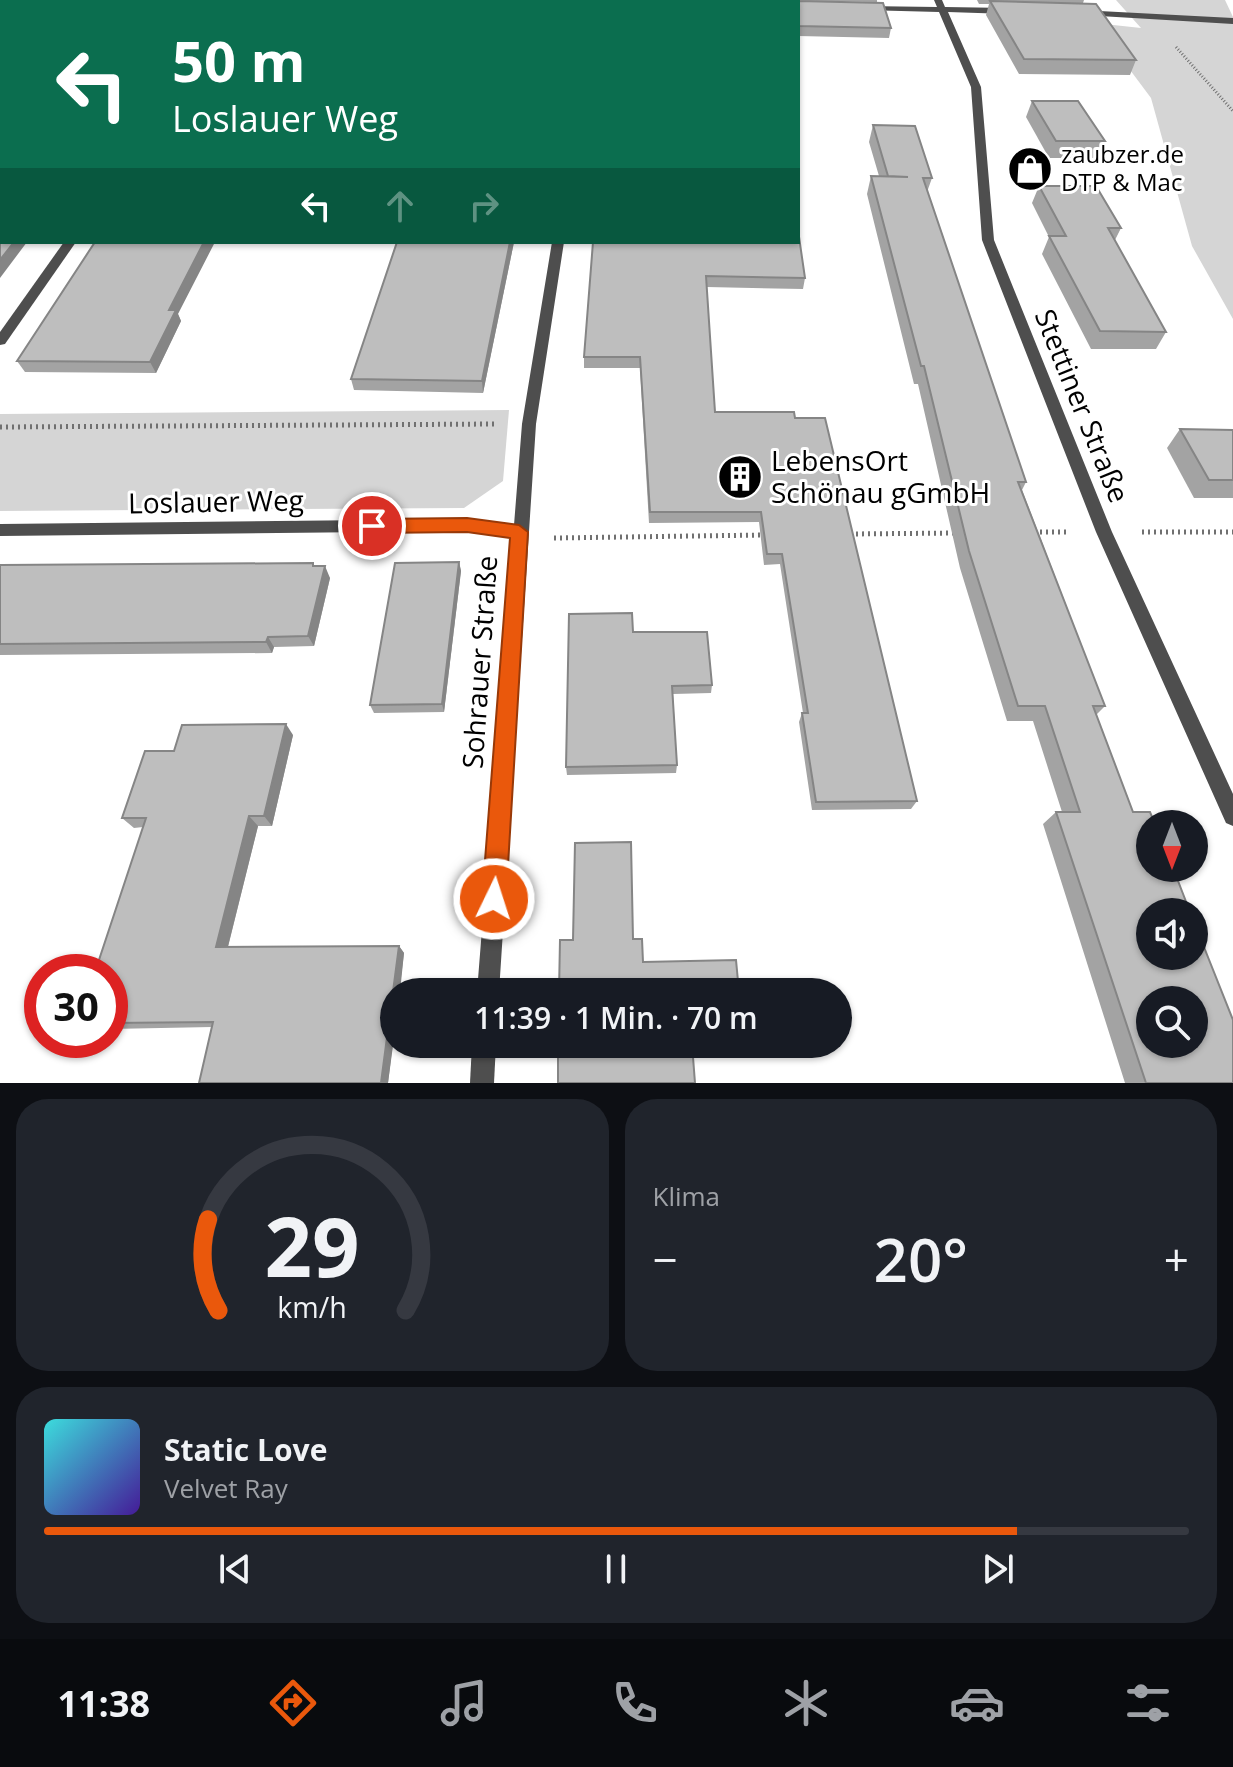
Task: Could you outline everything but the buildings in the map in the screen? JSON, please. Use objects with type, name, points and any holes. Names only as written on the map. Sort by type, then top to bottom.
[{"type":"street","points":[[856,8],[940,5],[1021,11]]},
{"type":"street","name":"Stettiner Straße","points":[[940,5],[976,87],[988,240],[1104,532],[1233,816]]},
{"type":"street","points":[[1068,12],[1233,21]]},
{"type":"street","points":[[0,341],[69,244]]},
{"type":"street","name":"Sohrauer Straße","points":[[489,978],[529,424],[558,244]]},
{"type":"street","name":"Loslauer Weg","points":[[0,530],[467,525],[519,532]]},
{"type":"street","points":[[482,1083],[483,1058]]},
{"type":"path","points":[[1153,15],[1164,34],[1233,111]]},
{"type":"path","points":[[0,427],[529,424]]},
{"type":"path","points":[[519,532],[555,538],[774,535]]},
{"type":"path","points":[[1024,532],[1233,532]]},
{"type":"path","points":[[837,535],[962,533]]},
{"type":"shaded area","points":[[1116,0],[1225,0],[1233,17],[1233,319],[1192,246],[1151,98],[1095,23],[1141,28]]},
{"type":"shaded area","points":[[509,410],[503,481],[464,508],[0,511],[0,414]]},
{"type":"place","name":"zaubzer.de DTP & Mac","points":[[1030,169]]},
{"type":"place","name":"LebensOrt Schönau gGmbH","points":[[740,477]]},
{"type":"route","points":[[372,526],[467,525],[519,532],[494,899]]}]
